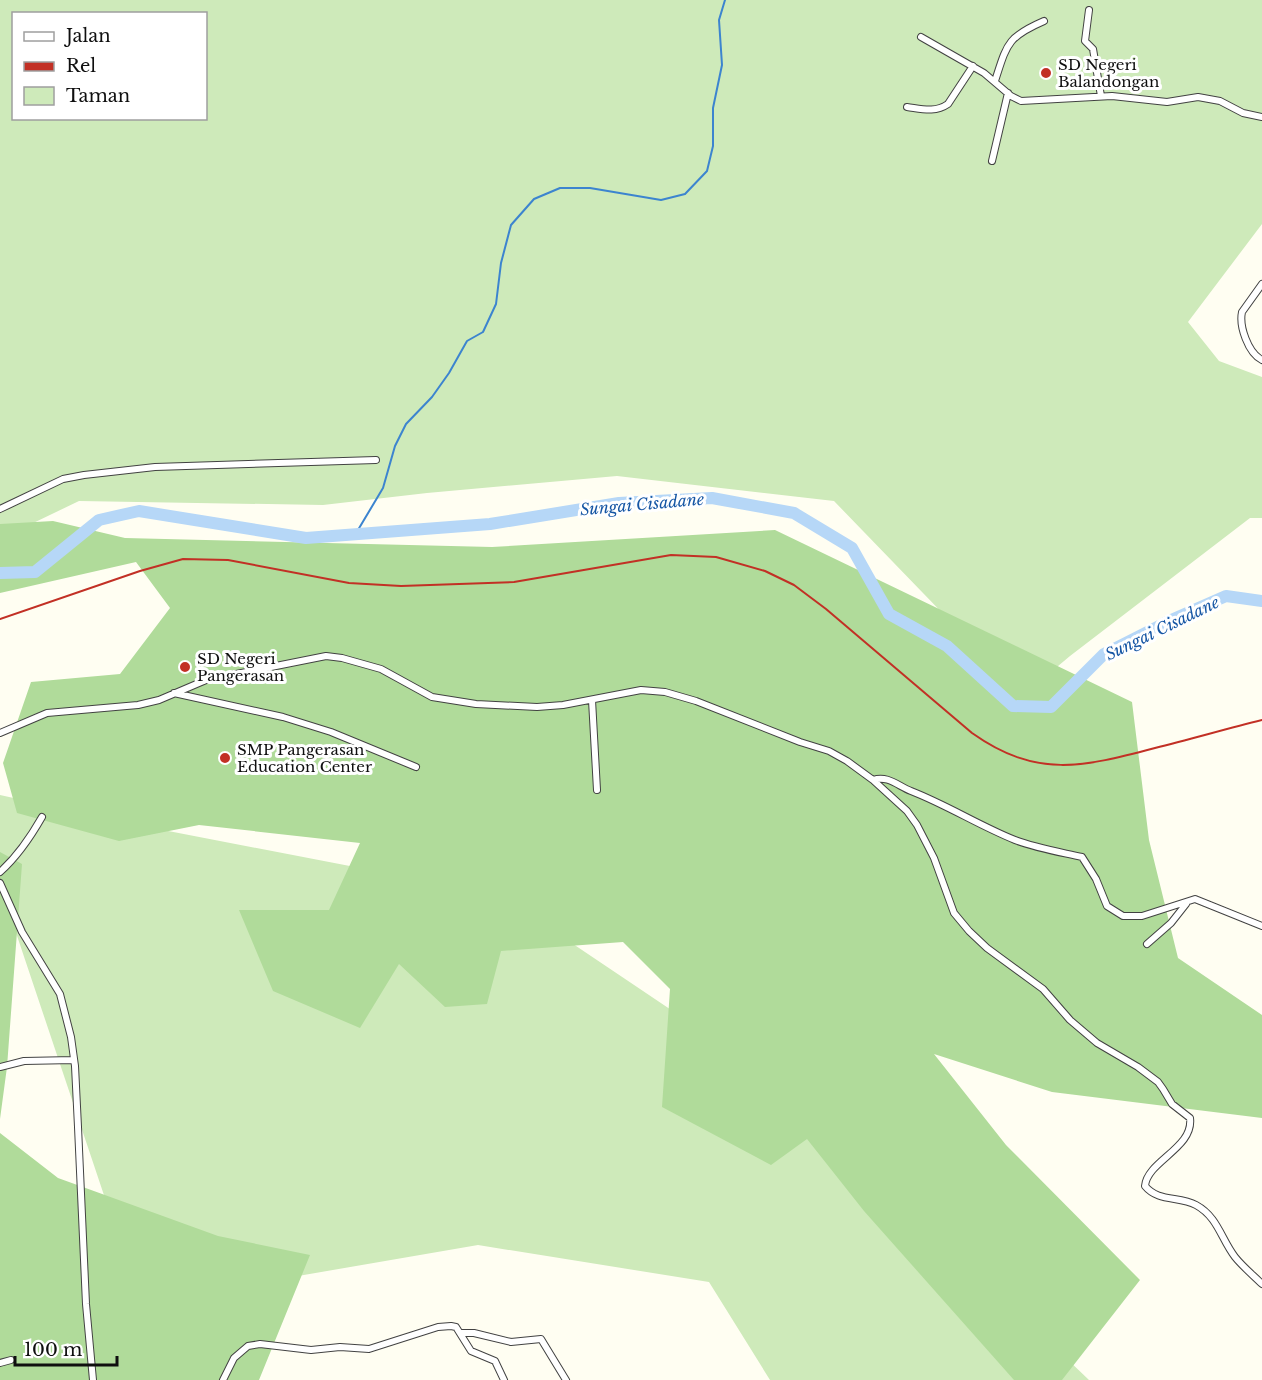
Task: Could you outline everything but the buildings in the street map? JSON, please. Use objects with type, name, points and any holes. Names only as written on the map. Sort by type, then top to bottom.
[{"type":"street","points":[[1089,10],[1085,41],[1094,49],[1101,96]]},
{"type":"street","points":[[995,81],[1011,41],[1022,31],[1044,21]]},
{"type":"street","points":[[921,37],[973,66],[1014,98],[1024,101],[1101,96],[1167,102],[1198,97],[1220,101],[1243,113],[1262,117]]},
{"type":"street","points":[[907,106],[933,110],[948,104],[973,66]]},
{"type":"street","points":[[992,161],[1008,93]]},
{"type":"street","points":[[1261,286],[1242,312],[1241,317],[1245,336],[1255,354],[1262,360]]},
{"type":"street","points":[[0,509],[63,479],[84,475],[155,467],[376,460]]},
{"type":"street","points":[[0,733],[47,713],[129,706],[159,700],[206,680],[326,656],[381,669],[424,694],[446,700],[494,706],[562,705],[641,690],[654,690],[728,712],[800,742],[829,751],[873,780],[907,811],[934,858],[954,913],[980,943],[1043,989],[1070,1020],[1097,1043],[1138,1067],[1158,1082],[1172,1104],[1190,1118],[1190,1125],[1182,1140],[1151,1172],[1144,1182],[1145,1186],[1160,1197],[1192,1203],[1210,1215],[1236,1258],[1262,1284]]},
{"type":"street","points":[[173,693],[283,717],[331,732],[416,767]]},
{"type":"street","points":[[592,700],[597,790]]},
{"type":"street","points":[[873,780],[886,779],[934,799],[1016,841],[1082,857],[1096,879],[1107,906],[1123,916],[1142,916],[1195,899],[1262,926]]},
{"type":"street","points":[[0,872],[28,841],[42,817]]},
{"type":"street","points":[[0,883],[22,932],[60,994],[74,1060],[86,1304],[93,1380]]},
{"type":"street","points":[[1147,944],[1171,923],[1187,903]]},
{"type":"street","points":[[0,1067],[24,1061],[74,1060]]},
{"type":"street","points":[[223,1380],[234,1358],[248,1346],[260,1344],[310,1350],[340,1347],[364,1349],[392,1343],[445,1326],[456,1327],[474,1354],[495,1361],[504,1380]]},
{"type":"street","points":[[460,1333],[474,1333],[511,1342],[541,1339],[566,1380]]},
{"type":"street","points":[[0,1363],[11,1360]]},
{"type":"green space","points":[[0,0],[1262,0],[1262,224],[1188,322],[1219,361],[1262,377],[1262,518],[1250,518],[1039,682],[982,654],[834,501],[617,476],[323,505],[79,501],[0,539]]},
{"type":"green space","points":[[53,521],[125,538],[492,547],[775,530],[1132,702],[1149,840],[1178,958],[1262,1015],[1262,1118],[1052,1092],[934,1054],[1006,1145],[1140,1280],[1062,1380],[1014,1380],[864,1211],[807,1139],[771,1165],[662,1107],[670,989],[623,942],[501,951],[487,1004],[445,1007],[399,964],[360,1028],[273,991],[239,910],[329,910],[360,843],[199,825],[119,841],[17,813],[3,763],[31,682],[120,674],[170,608],[136,562],[0,593],[0,524]]},
{"type":"green space","points":[[0,795],[127,823],[500,895],[777,1081],[1089,1380],[770,1380],[709,1282],[478,1245],[298,1276],[116,1231],[0,885]]},
{"type":"green space","points":[[0,852],[22,864],[7,1067],[0,1119]]},
{"type":"green space","points":[[0,1133],[58,1178],[218,1236],[310,1255],[259,1380],[0,1380]]},
{"type":"waterway","points":[[355,535],[383,488],[395,446],[406,424],[432,397],[467,341],[483,332],[496,304],[501,263],[511,225],[534,199],[560,188],[590,188],[661,200],[685,194],[707,171],[713,146],[713,108],[722,65],[719,20],[725,0]]},
{"type":"waterway","name":"Sungai Cisadane","points":[[0,573],[35,572],[99,520],[139,511],[306,538],[490,524],[619,503],[712,498],[794,513],[852,548],[889,614],[947,646],[1013,706],[1051,707],[1104,654],[1169,621],[1226,596],[1262,601]]},
{"type":"railway","points":[[0,619],[140,571],[183,559],[228,560],[349,583],[401,586],[514,582],[671,555],[716,557],[765,571],[794,585],[826,609],[972,733],[996,748],[1018,757],[1039,763],[1083,764],[1129,755],[1262,720]]},
{"type":"place","name":"SD Negeri Balandongan","points":[[1046,73]]},
{"type":"place","name":"SD Negeri Pangerasan","points":[[185,667]]},
{"type":"place","name":"SMP Pangerasan Education Center","points":[[225,758]]}]
